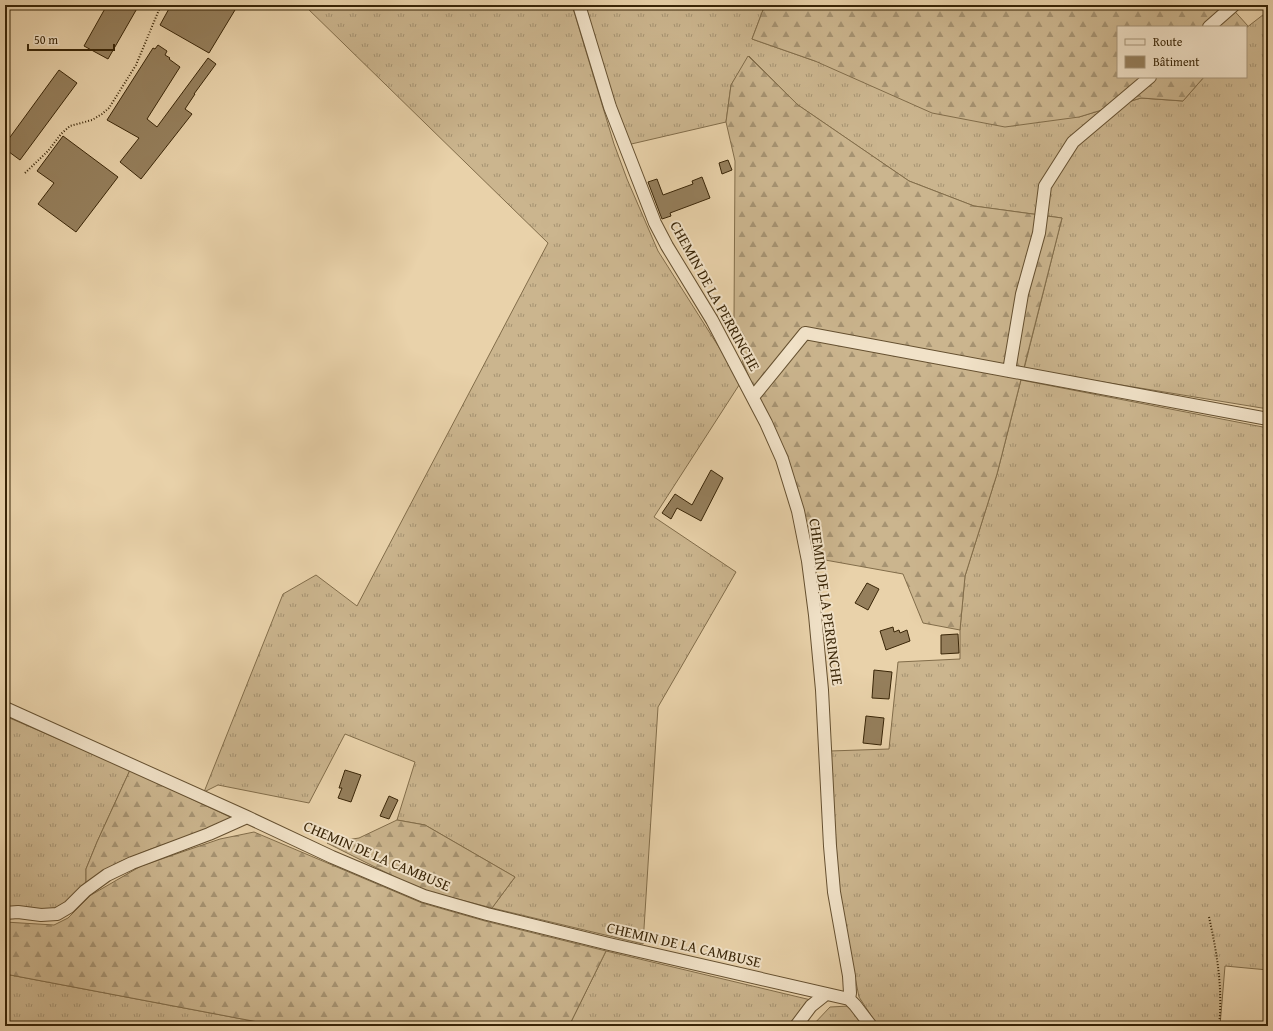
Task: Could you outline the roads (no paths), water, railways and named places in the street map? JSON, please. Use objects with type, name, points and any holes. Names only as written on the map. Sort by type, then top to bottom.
[{"type":"street","name":"CHEMIN DE LA PERRINCHE","points":[[579,5],[610,106],[655,223],[667,246],[712,320],[753,397],[782,459],[798,511],[808,561],[822,690],[830,846],[834,892],[849,976],[849,999]]},
{"type":"street","points":[[1210,26],[1234,5]]},
{"type":"street","points":[[1009,371],[1022,294],[1039,233],[1045,186],[1073,142],[1149,78]]},
{"type":"street","points":[[753,397],[805,333],[1268,420]]},
{"type":"street","name":"CHEMIN DE LA CAMBUSE","points":[[5,708],[248,817],[332,857],[424,896],[487,914],[608,944],[849,999]]},
{"type":"street","points":[[5,913],[18,912],[40,915],[57,914],[69,907],[85,891],[107,875],[132,863],[209,834],[248,817]]},
{"type":"street","points":[[796,1026],[811,1006],[826,994]]},
{"type":"street","points":[[849,999],[871,1026]]}]
